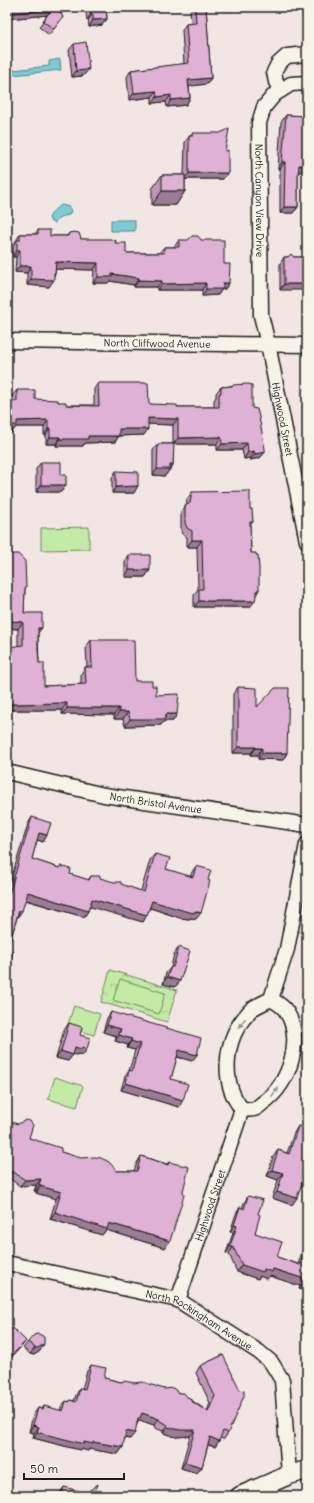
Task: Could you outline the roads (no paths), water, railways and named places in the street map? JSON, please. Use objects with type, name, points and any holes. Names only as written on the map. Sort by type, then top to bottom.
[{"type":"main road","points":[[240,1496],[289,1475],[307,1470]]},
{"type":"street","points":[[281,90],[276,82],[274,72],[278,64],[287,56],[307,54]]},
{"type":"street","name":"North Canyon View Drive","points":[[268,344],[261,315],[259,123],[264,107],[275,94],[291,84],[307,83]]},
{"type":"street","name":"North Cliffwood Avenue","points":[[7,341],[307,344]]},
{"type":"street","name":"Highwood Street","points":[[268,344],[307,540]]},
{"type":"street","name":"North Bristol Avenue","points":[[7,772],[104,795],[307,826]]},
{"type":"street","points":[[272,999],[285,1009],[291,1021],[294,1042],[290,1064],[282,1083],[271,1097],[255,1109],[242,1109],[235,1101],[230,1087],[228,1072],[229,1055],[233,1037],[240,1023],[252,1009],[272,999],[287,948],[307,844]]},
{"type":"street","name":"Highwood Street","points":[[178,1300],[242,1109]]},
{"type":"street","name":"North Rockingham Avenue","points":[[7,1263],[178,1300],[259,1352],[271,1362],[282,1380],[289,1475]]},
{"type":"water","points":[[60,59],[61,70],[13,75],[13,70],[49,66],[49,61]]},
{"type":"water","points":[[62,205],[69,207],[71,211],[69,215],[60,217],[55,223],[51,222],[49,218],[51,214]]},
{"type":"water","points":[[111,220],[135,220],[135,231],[111,231]]}]
